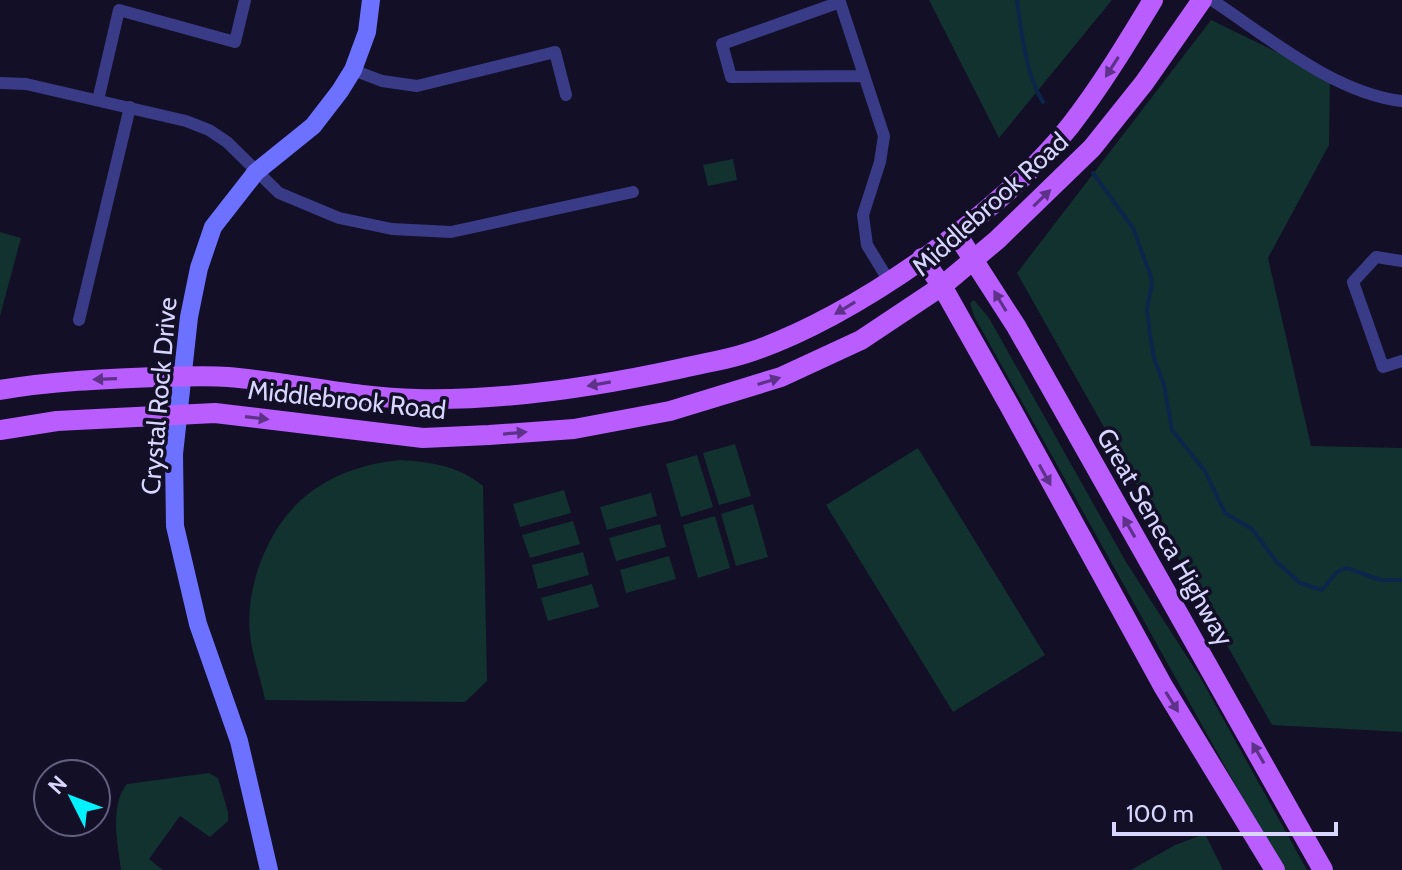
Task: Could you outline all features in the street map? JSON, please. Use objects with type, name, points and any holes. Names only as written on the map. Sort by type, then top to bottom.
[{"type":"main road","name":"Middlebrook Road","points":[[0,390],[53,381],[227,376],[351,395],[417,399],[498,396],[569,389],[747,353],[825,320],[889,281],[956,233],[1022,177],[1068,128],[1112,69],[1153,0]]},
{"type":"main road","name":"Middlebrook Road","points":[[0,430],[57,421],[215,413],[423,438],[574,429],[670,411],[781,377],[861,340],[942,286],[975,259],[1045,196],[1092,148],[1144,83],[1202,0]]},
{"type":"main road","name":"Great Seneca Highway","points":[[956,233],[1016,326],[1323,870]]},
{"type":"main road","points":[[922,258],[942,286],[1163,686],[1275,870]]},
{"type":"street","points":[[98,100],[119,10],[235,42],[245,0]]},
{"type":"street","name":"Crystal Rock Drive","points":[[269,870],[239,741],[198,624],[175,526],[174,467],[189,317],[199,268],[213,227],[256,172],[313,126],[353,70],[367,32],[371,0]]},
{"type":"street","points":[[1212,0],[1330,78],[1386,99],[1402,101]]},
{"type":"street","points":[[864,76],[731,77],[722,44],[840,2],[884,136],[880,162],[863,215],[867,245],[889,281]]},
{"type":"street","points":[[353,70],[382,81],[417,86],[555,52],[566,95]]},
{"type":"street","points":[[0,83],[26,84],[186,121],[209,130],[227,142],[279,193],[339,218],[392,229],[451,232],[633,192]]},
{"type":"street","points":[[79,320],[130,107]]},
{"type":"street","points":[[1402,261],[1376,257],[1353,282],[1383,367],[1402,361]]},
{"type":"green space","points":[[929,0],[1112,0],[999,138]]},
{"type":"green space","points":[[1211,20],[1330,78],[1329,145],[1268,258],[1311,446],[1402,448],[1402,732],[1272,725],[1017,273]]},
{"type":"green space","points":[[733,159],[737,180],[708,186],[703,165]]},
{"type":"green space","points":[[0,232],[21,238],[0,316]]},
{"type":"green space","points":[[974,300],[989,318],[1126,562],[1200,677],[1307,870],[1284,870],[1271,849],[974,316],[970,303]]},
{"type":"green space","points":[[735,444],[751,496],[719,505],[703,453]]},
{"type":"green space","points":[[918,448],[1045,655],[953,712],[826,505]]},
{"type":"green space","points":[[697,455],[713,507],[681,517],[666,464]]},
{"type":"green space","points":[[401,460],[444,466],[483,486],[487,681],[465,702],[265,700],[251,642],[249,614],[256,575],[273,535],[286,516],[317,487],[356,469]]},
{"type":"green space","points":[[564,490],[571,513],[520,527],[513,504]]},
{"type":"green space","points":[[651,493],[657,516],[607,530],[600,507]]},
{"type":"green space","points":[[753,504],[768,557],[736,566],[721,514]]},
{"type":"green space","points":[[715,516],[730,568],[698,578],[683,525]]},
{"type":"green space","points":[[573,521],[580,544],[530,558],[522,535]]},
{"type":"green space","points":[[660,524],[666,547],[616,561],[609,538]]},
{"type":"green space","points":[[583,552],[589,575],[538,589],[532,565]]},
{"type":"green space","points":[[669,556],[676,579],[626,593],[620,570]]},
{"type":"green space","points":[[592,584],[599,607],[548,621],[541,598]]},
{"type":"green space","points":[[209,773],[218,778],[228,821],[210,837],[180,816],[149,859],[163,870],[121,870],[116,814],[121,793],[127,784]]},
{"type":"green space","points":[[1205,834],[1223,870],[1131,870],[1175,845]]},
{"type":"waterway","points":[[1017,0],[1028,66],[1043,102]]},
{"type":"waterway","points":[[1093,173],[1133,228],[1150,274],[1152,283],[1147,309],[1150,335],[1172,430],[1205,471],[1225,513],[1252,529],[1276,561],[1300,583],[1322,590],[1337,572],[1347,568],[1380,580],[1402,580]]}]
